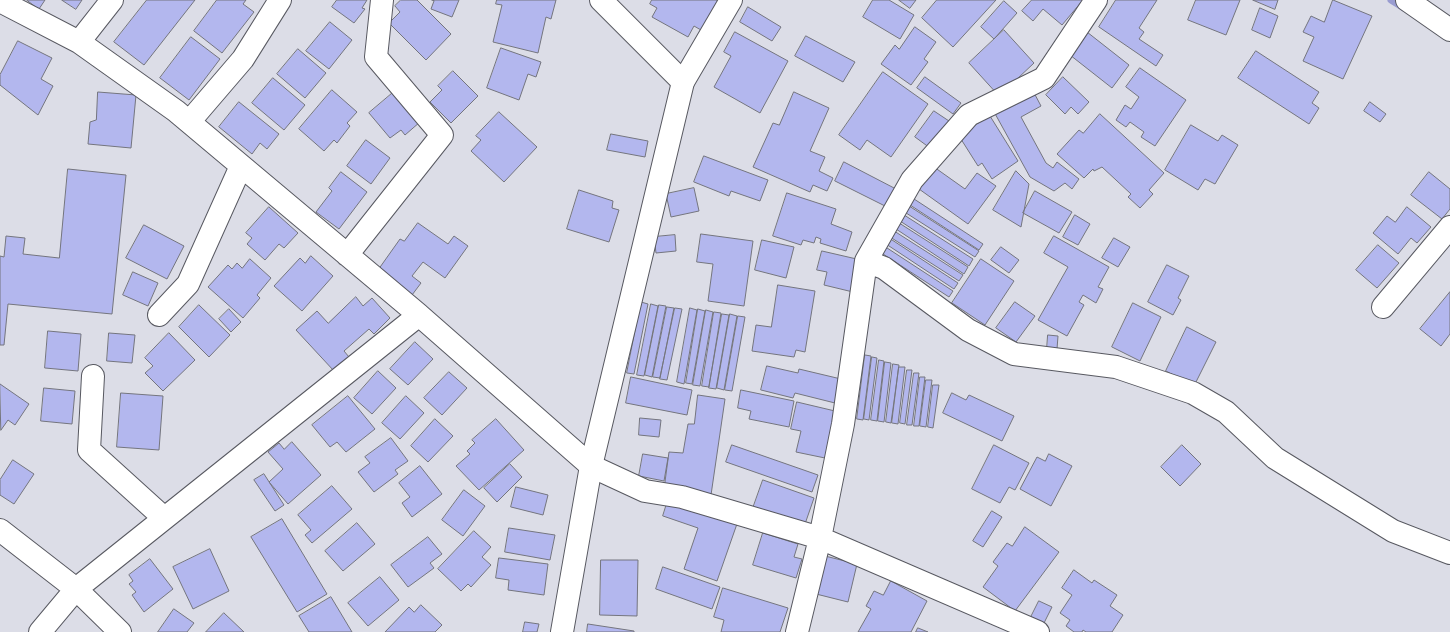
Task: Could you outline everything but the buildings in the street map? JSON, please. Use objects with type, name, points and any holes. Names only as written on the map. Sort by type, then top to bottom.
[{"type":"street","points":[[79,42],[112,0]]},
{"type":"street","points":[[190,122],[243,60],[280,0]]},
{"type":"street","points":[[347,255],[442,135],[376,56],[382,0]]},
{"type":"street","points":[[600,0],[682,82]]},
{"type":"street","points":[[562,632],[591,466],[682,82],[731,0]]},
{"type":"street","points":[[797,632],[820,538],[843,424],[866,260],[912,180],[969,115],[1044,78],[1096,0]]},
{"type":"street","points":[[1407,0],[1450,30]]},
{"type":"street","points":[[0,1],[79,42],[190,122],[419,315],[591,466],[645,492],[682,497],[820,538],[1038,632]]},
{"type":"street","points":[[159,315],[188,284],[241,166]]},
{"type":"street","points":[[1382,307],[1450,228]]},
{"type":"street","points":[[866,260],[884,268],[968,330],[1014,354],[1116,367],[1192,393],[1226,412],[1275,458],[1393,531],[1450,553]]},
{"type":"street","points":[[40,632],[76,589],[419,315]]},
{"type":"street","points":[[93,376],[89,450],[164,518]]},
{"type":"street","points":[[0,530],[76,589],[120,632]]},
{"type":"waterway","points":[[1391,0],[1404,8]]}]
